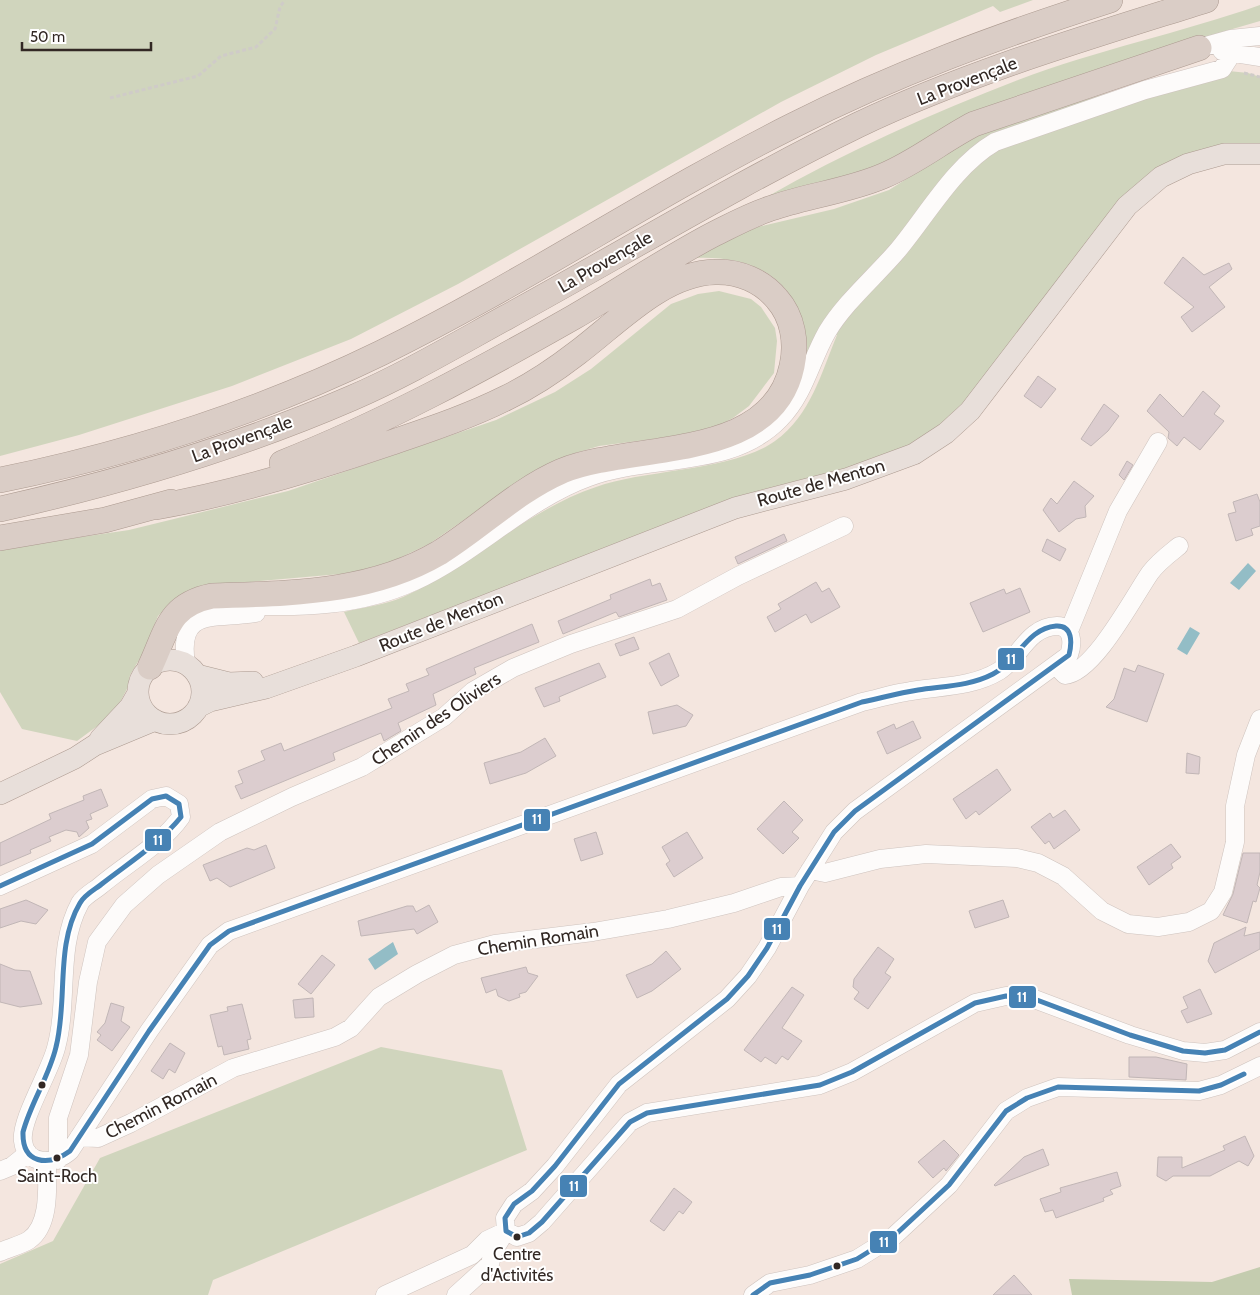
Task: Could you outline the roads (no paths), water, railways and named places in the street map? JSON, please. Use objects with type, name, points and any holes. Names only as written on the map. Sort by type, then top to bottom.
[{"type":"highway","name":"La Provençale","points":[[0,480],[56,469],[142,446],[211,424],[295,392],[380,354],[452,316],[714,166],[802,121],[863,92],[935,62],[1021,29],[1110,0]]},
{"type":"highway","name":"La Provençale","points":[[0,509],[109,483],[200,456],[275,429],[354,397],[415,367],[532,303],[759,174],[863,123],[985,72],[1206,0]]},
{"type":"highway","points":[[156,507],[249,476],[358,432],[500,358],[713,234],[754,215],[775,206],[860,185],[904,165],[947,137],[974,124],[1199,48]]},
{"type":"highway","points":[[0,538],[56,529],[201,499],[272,481],[348,458],[478,412],[539,380],[662,287],[697,274],[732,273],[748,277],[774,294],[789,319],[794,335],[795,351],[786,385],[776,402],[763,414],[729,435],[686,446],[614,456],[589,462],[562,472],[518,496],[439,552],[409,568],[380,579],[323,591],[212,596],[195,600],[185,605],[169,622],[150,667]]},
{"type":"main road","name":"Route de Menton","points":[[198,707],[210,701],[266,688],[356,656],[735,508],[846,479],[914,454],[946,433],[970,411],[1127,206],[1161,177],[1188,164],[1224,154],[1260,154]]},
{"type":"main road","points":[[95,745],[130,707],[138,694],[139,684],[150,667],[168,660],[191,670],[201,686],[201,697],[198,707],[183,721],[173,723],[156,720],[146,713],[138,694]]},
{"type":"main road","name":"Route de Menton","points":[[191,670],[229,683],[282,681]]},
{"type":"main road","points":[[0,794],[75,758],[95,745],[156,720]]},
{"type":"street","points":[[1199,48],[1231,39],[1260,36]]},
{"type":"street","points":[[1199,48],[1260,57]]},
{"type":"street","points":[[185,605],[288,608],[322,606],[355,600],[415,581],[554,492],[591,476],[723,451],[764,434],[798,398],[827,332],[840,315],[897,251],[960,172],[982,149],[995,142],[1145,90],[1222,69],[1233,52]]},
{"type":"street","points":[[1068,631],[1118,511],[1158,442]]},
{"type":"street","name":"Chemin des Oliviers","points":[[0,1252],[29,1240],[38,1231],[44,1215],[58,1118],[79,1055],[88,982],[97,942],[124,905],[158,875],[220,832],[292,797],[362,768],[444,717],[473,692],[513,668],[571,644],[677,609],[738,576],[844,526]]},
{"type":"street","points":[[1056,666],[1065,675],[1073,674],[1088,662],[1128,612],[1151,572],[1179,546]]},
{"type":"street","points":[[191,670],[183,639],[187,629],[195,622],[205,618],[242,616],[288,608]]},
{"type":"street","points":[[0,886],[92,844],[152,800],[166,796],[179,804],[181,817],[171,831],[126,863],[81,901],[68,932],[56,1048],[24,1127],[22,1142],[28,1153],[36,1159],[53,1161],[70,1151],[149,1031],[210,945],[229,930],[862,702],[905,692],[972,683],[1000,671],[1029,638],[1045,628],[1060,626],[1068,631],[1073,643],[1069,655],[855,812],[834,832],[800,886],[767,948],[748,976],[727,999],[619,1084],[556,1166],[532,1191],[514,1204],[505,1218],[506,1231],[493,1252],[490,1264],[456,1295]]},
{"type":"street","points":[[810,870],[825,873],[880,859],[926,854],[1017,858],[1038,863],[1063,876],[1102,911],[1128,924],[1158,927],[1189,922],[1211,911],[1223,892],[1235,842],[1235,806],[1246,755],[1260,719]]},
{"type":"street","name":"Chemin Romain","points":[[80,1137],[98,1138],[131,1123],[233,1068],[335,1037],[350,1028],[379,997],[416,974],[454,955],[495,944],[593,932],[668,919],[734,903],[780,887],[800,886]]},
{"type":"street","points":[[506,1231],[516,1237],[529,1233],[536,1228],[630,1122],[647,1113],[820,1085],[852,1072],[975,1002],[1006,996],[1029,997],[1130,1035],[1183,1050],[1204,1052],[1225,1050],[1260,1032]]},
{"type":"street","points":[[753,1295],[770,1283],[810,1275],[857,1259],[894,1236],[950,1185],[1006,1111],[1027,1098],[1058,1087],[1198,1091],[1221,1085],[1260,1066]]},
{"type":"street","points":[[30,1113],[58,1118]]},
{"type":"street","points":[[0,1171],[12,1166],[28,1153]]},
{"type":"street","points":[[386,1295],[472,1255],[487,1240],[506,1231]]},
{"type":"water","points":[[1248,563],[1256,571],[1239,590],[1230,583]]},
{"type":"water","points":[[1190,627],[1200,633],[1187,655],[1177,649]]},
{"type":"water","points":[[393,942],[398,954],[375,970],[368,959]]},
{"type":"place","name":"Saint-Roch","points":[[57,1158]]},
{"type":"place","name":"Centre d'Activités","points":[[517,1237]]}]
